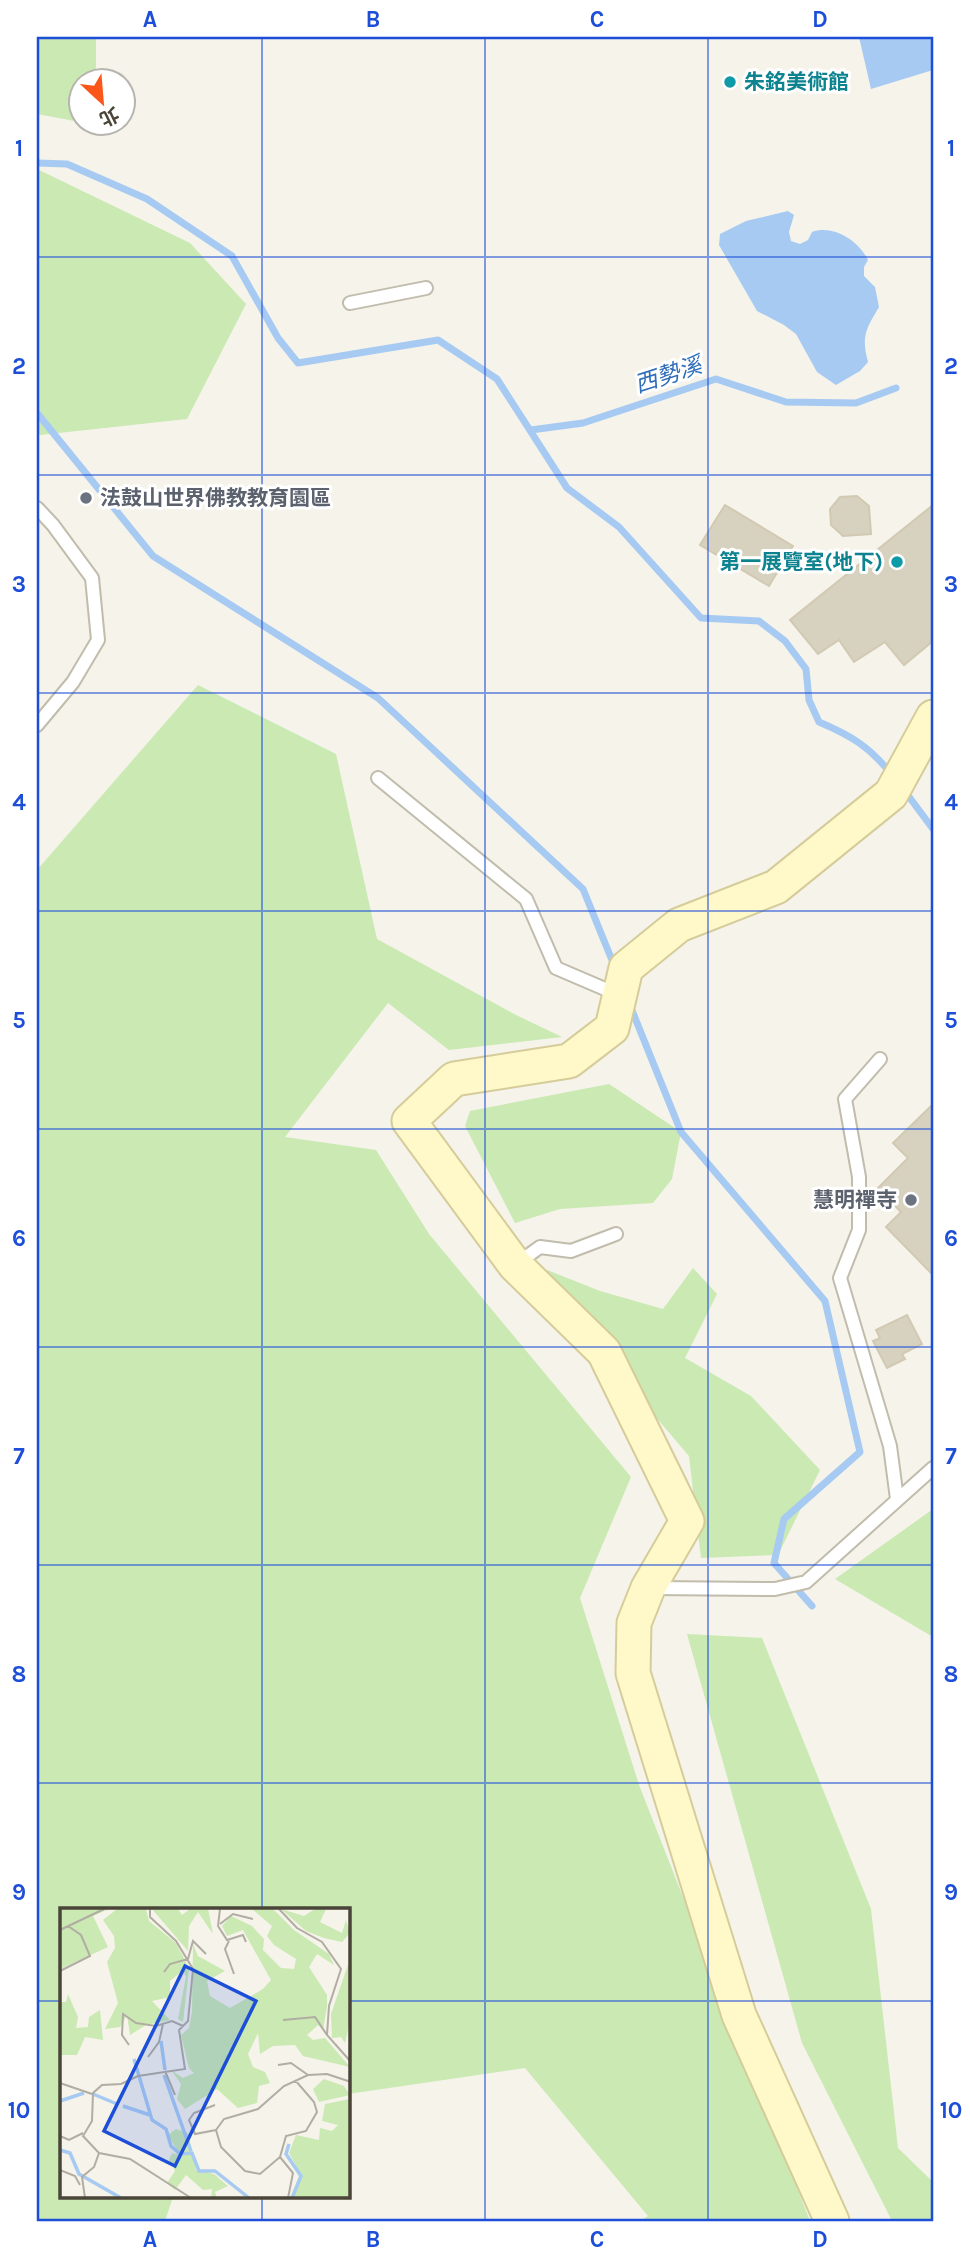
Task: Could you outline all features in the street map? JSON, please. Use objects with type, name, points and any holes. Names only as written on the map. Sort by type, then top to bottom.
[{"type":"street","points":[[832,2221],[739,2015],[633,1674],[634,1623],[648,1588],[687,1521],[604,1352],[515,1265],[408,1121],[454,1079],[569,1061],[612,1028],[626,968],[680,925],[776,887],[891,794],[933,717]]},
{"type":"lane","points":[[350,303],[426,288]]},
{"type":"lane","points":[[37,508],[92,578],[98,640],[73,682],[37,725]]},
{"type":"lane","points":[[379,778],[526,899],[556,968],[620,995]]},
{"type":"lane","points":[[880,1059],[845,1099],[859,1177],[859,1230],[840,1278],[890,1446],[897,1499]]},
{"type":"lane","points":[[515,1265],[540,1247],[571,1251],[616,1234]]},
{"type":"lane","points":[[648,1588],[775,1589],[806,1582],[933,1468]]},
{"type":"green space","points":[[37,37],[96,37],[96,66],[66,66],[66,119],[37,114]]},
{"type":"green space","points":[[37,169],[190,243],[246,304],[187,419],[40,435],[37,431]]},
{"type":"green space","points":[[198,685],[336,754],[377,939],[562,1037],[449,1050],[388,1003],[285,1137],[376,1150],[429,1234],[631,1477],[580,1598],[639,1785],[810,2221],[641,2221],[648,2216],[525,2068],[350,2094],[350,1908],[60,1908],[60,2198],[173,2198],[165,2221],[37,2221],[37,870]]},
{"type":"green space","points":[[609,1084],[681,1132],[672,1179],[653,1203],[560,1209],[515,1223],[465,1126],[470,1111]]},
{"type":"green space","points":[[522,1260],[600,1291],[663,1309],[693,1268],[717,1294],[685,1358],[751,1396],[820,1470],[778,1555],[701,1558],[689,1456]]},
{"type":"green space","points":[[933,1509],[933,1637],[835,1579]]},
{"type":"green space","points":[[687,1634],[762,1638],[871,1909],[898,2148],[933,2182],[933,2221],[892,2221],[802,2043]]},
{"type":"water","points":[[859,37],[933,37],[933,70],[871,89]]},
{"type":"water","points":[[788,211],[794,215],[789,232],[791,241],[800,244],[808,240],[812,232],[820,230],[837,232],[858,246],[868,260],[864,267],[864,276],[875,287],[879,307],[866,333],[868,362],[860,371],[836,385],[817,372],[796,334],[757,311],[719,245],[720,234],[746,221]]},
{"type":"building","points":[[857,496],[869,506],[871,534],[843,536],[831,525],[830,509],[840,497]]},
{"type":"building","points":[[725,505],[793,546],[769,586],[700,545]]},
{"type":"building","name":"第一展覽室(地下)","points":[[933,505],[933,641],[904,665],[885,642],[854,662],[839,640],[818,654],[790,620]]},
{"type":"building","name":"慧明禪寺","points":[[933,1104],[933,1275],[886,1227],[901,1212],[878,1188],[908,1158],[893,1143]]},
{"type":"building","points":[[907,1315],[922,1344],[902,1354],[905,1359],[887,1368],[873,1341],[880,1338],[876,1330]]},
{"type":"waterway","points":[[37,163],[67,164],[147,199],[232,256],[278,338],[298,363],[438,340],[497,379],[567,488],[619,527],[701,618],[759,621],[785,641],[806,669],[809,700],[819,722],[860,743],[892,775]]},
{"type":"waterway","name":"西勢溪","points":[[531,430],[583,423],[716,379],[786,402],[856,403],[896,388]]},
{"type":"waterway","points":[[37,413],[153,556],[378,698],[583,889],[616,970]]},
{"type":"waterway","points":[[904,790],[933,829]]},
{"type":"waterway","points":[[629,1003],[681,1132],[825,1301],[860,1452],[784,1519],[774,1563],[812,1606]]},
{"type":"place","name":"朱銘美術館","points":[[730,82]]},
{"type":"place","name":"法鼓山世界佛教教育園區","points":[[86,498]]},
{"type":"place","name":"第一展覽室(地下)","points":[[897,562]]},
{"type":"place","name":"慧明禪寺","points":[[911,1200]]}]
